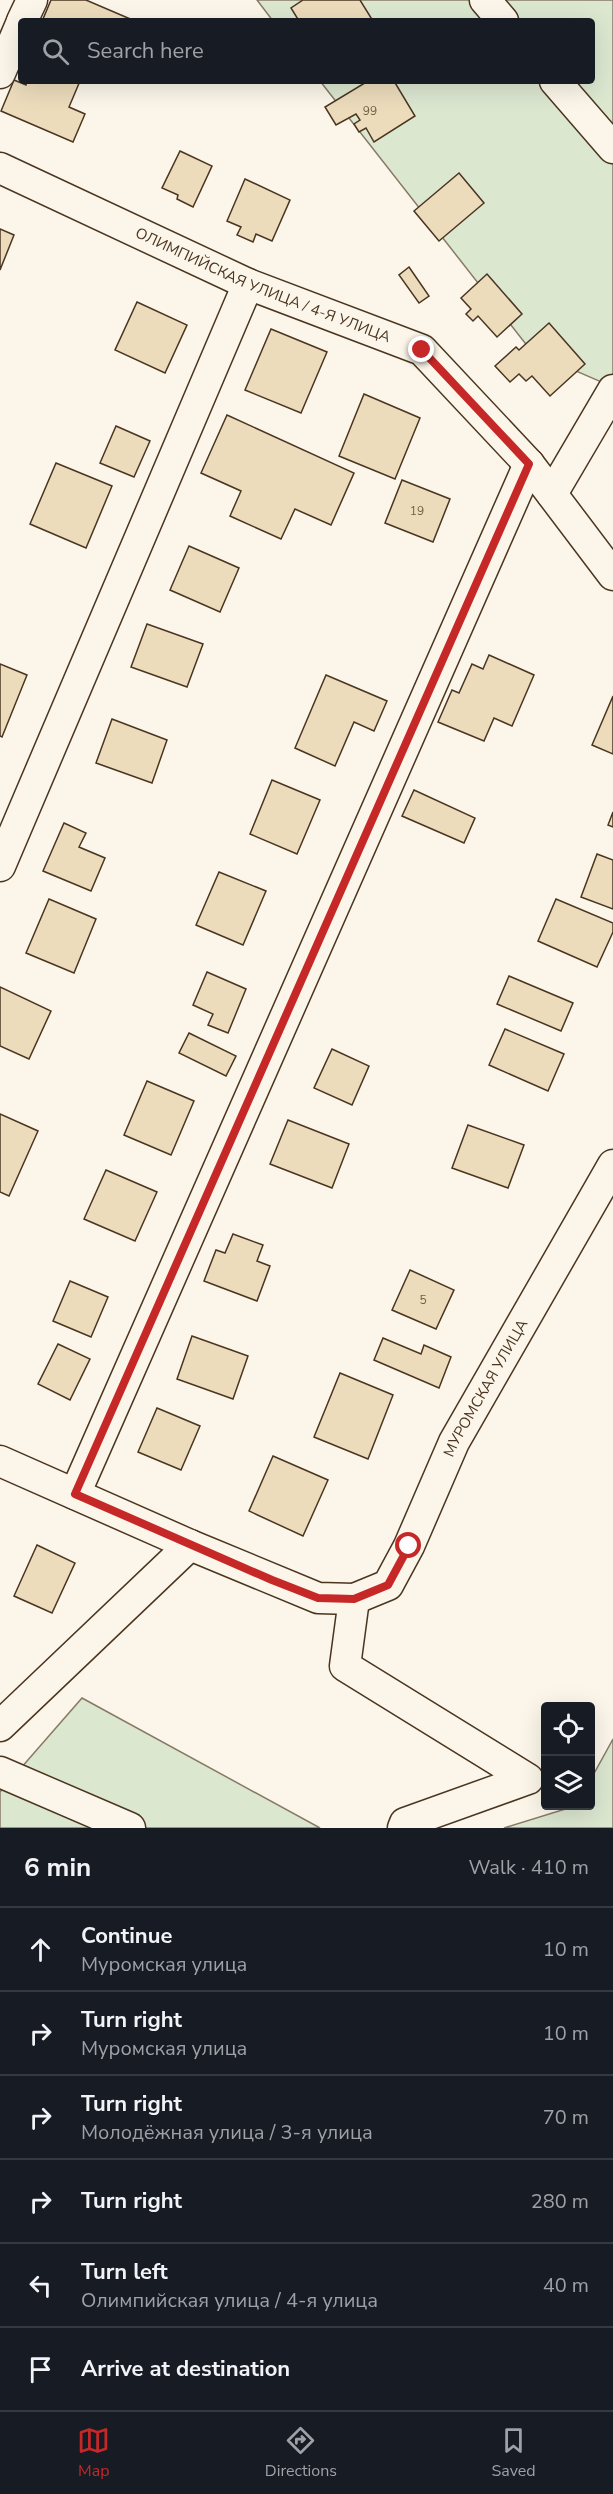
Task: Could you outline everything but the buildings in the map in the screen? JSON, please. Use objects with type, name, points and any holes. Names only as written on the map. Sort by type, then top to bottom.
[{"type":"street","points":[[24,18],[32,0]]},
{"type":"street","points":[[485,0],[500,18]]},
{"type":"street","points":[[0,72],[18,32]]},
{"type":"street","points":[[558,84],[613,148]]},
{"type":"street","name":"ОЛИМПИЙСКАЯ УЛИЦА / 4-Я УЛИЦА","points":[[0,168],[248,284],[422,350],[529,464],[613,575]]},
{"type":"street","points":[[0,866],[248,284]]},
{"type":"street","points":[[552,494],[613,390]]},
{"type":"street","points":[[75,1494],[529,464]]},
{"type":"street","name":"МУРОМСКАЯ УЛИЦА","points":[[354,1599],[388,1585],[409,1546],[454,1442],[613,1165]]},
{"type":"street","points":[[0,1461],[190,1545],[318,1598],[354,1599],[345,1666],[528,1779],[405,1823],[403,1828]]},
{"type":"street","points":[[0,1726],[190,1545]]},
{"type":"street","points":[[0,1772],[130,1828]]},
{"type":"green space","points":[[257,0],[613,0],[613,387],[532,352],[322,84],[595,84],[595,18],[271,18]]},
{"type":"green space","points":[[82,1698],[320,1828],[0,1828],[0,1792]]},
{"type":"green space","points":[[613,1739],[613,1828],[504,1828],[562,1810],[595,1810],[595,1772]]},
{"type":"route","points":[[409,1546],[388,1585],[354,1599],[318,1598],[75,1494],[529,464],[422,350]]}]
